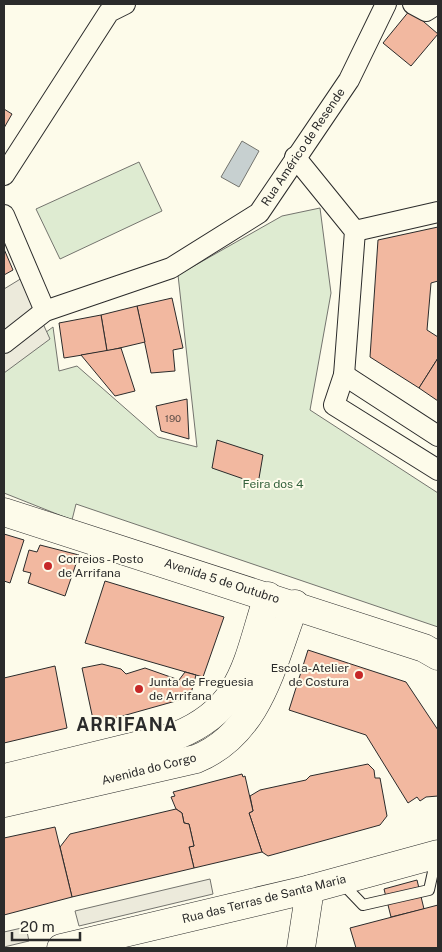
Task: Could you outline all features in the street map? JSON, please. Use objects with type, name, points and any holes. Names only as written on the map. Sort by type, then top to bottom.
[{"type":"main road","name":"Avenida 5 de Outubro","points":[[4,512],[295,604],[424,648],[438,656]]},
{"type":"main road","points":[[4,778],[176,736],[195,728],[212,717],[225,705],[238,685],[268,596]]},
{"type":"main road","name":"Avenida do Corgo","points":[[4,804],[196,759],[213,752],[245,723],[256,706],[295,604]]},
{"type":"main road","name":"Rua das Terras de Santa Maria","points":[[61,948],[339,881],[437,854]]},
{"type":"main road","points":[[301,948],[310,888]]},
{"type":"street","points":[[4,175],[109,12],[125,4]]},
{"type":"street","name":"Rua Américo de Resende","points":[[4,343],[45,311],[171,268],[259,213],[350,80],[386,4]]},
{"type":"street","points":[[413,4],[426,11],[438,4]]},
{"type":"street","points":[[295,158],[355,231],[344,375],[334,405],[438,470]]},
{"type":"street","points":[[355,231],[438,212]]},
{"type":"street","points":[[4,215],[45,311]]},
{"type":"street","points":[[344,375],[435,434],[418,457]]},
{"type":"green space","points":[[139,162],[162,211],[60,259],[36,209]]},
{"type":"green space","name":"Feira dos 4","points":[[320,208],[331,293],[310,410],[438,493],[438,627],[76,504],[72,520],[4,493],[4,363],[53,327],[59,371],[77,366],[158,437],[197,447],[178,275],[282,216]]},
{"type":"shaded area","points":[[242,141],[259,151],[239,187],[221,177]]},
{"type":"shaded area","points":[[22,278],[50,339],[4,373],[4,289]]},
{"type":"shaded area","points":[[210,879],[213,894],[79,926],[75,911]]},
{"type":"shaded area","points":[[26,927],[29,941],[4,947],[4,932]]},
{"type":"building","points":[[410,10],[438,34],[411,66],[383,43]]},
{"type":"building","points":[[4,109],[12,114],[4,128]]},
{"type":"building","points":[[438,227],[438,281],[431,283],[427,330],[438,337],[438,358],[419,388],[370,357],[378,240]]},
{"type":"building","points":[[4,249],[13,270],[4,275]]},
{"type":"building","points":[[172,298],[183,348],[173,350],[175,371],[151,373],[137,306]]},
{"type":"building","points":[[137,306],[145,342],[107,351],[101,315]]},
{"type":"building","points":[[101,315],[107,351],[64,358],[59,323]]},
{"type":"building","points":[[121,348],[135,391],[115,396],[81,355]]},
{"type":"building","points":[[438,358],[438,401],[419,388]]},
{"type":"building","points":[[187,399],[189,439],[161,431],[156,406]]},
{"type":"building","points":[[217,440],[263,455],[258,484],[212,468]]},
{"type":"building","points":[[4,534],[24,540],[10,583],[4,581]]},
{"type":"building","points":[[40,545],[79,555],[65,596],[28,583],[31,573],[23,571],[29,550],[37,552]]},
{"type":"building","points":[[105,581],[224,617],[203,677],[85,643]]},
{"type":"building","points":[[308,650],[406,682],[438,730],[438,796],[426,797],[420,801],[417,797],[408,803],[366,735],[289,710]]},
{"type":"building","name":"Junta de Freguesia de Arrifana","points":[[102,664],[121,669],[126,674],[145,668],[179,680],[185,672],[196,675],[190,697],[94,724],[82,668]]},
{"type":"building","points":[[55,666],[67,728],[4,743],[4,678]]},
{"type":"building","points":[[368,764],[374,770],[375,778],[380,778],[387,816],[380,825],[268,856],[262,852],[249,813],[253,811],[250,796],[260,790],[306,780],[310,776]]},
{"type":"building","points":[[242,774],[243,777],[245,776],[253,811],[249,813],[262,852],[194,868],[189,847],[194,846],[189,824],[184,823],[182,813],[176,809],[171,797],[175,796],[173,792]]},
{"type":"building","points":[[176,809],[182,813],[184,823],[189,824],[194,846],[189,847],[194,868],[72,897],[60,847],[70,834]]},
{"type":"building","points":[[55,827],[72,897],[4,915],[4,838]]},
{"type":"building","points":[[417,880],[424,909],[391,917],[384,889]]},
{"type":"building","points":[[438,905],[438,948],[356,948],[350,928]]},
{"type":"place","name":"Correios - Posto de Arrifana","points":[[48,566]]},
{"type":"place","name":"Escola-Atelier de Costura","points":[[359,675]]},
{"type":"place","name":"Junta de Freguesia de Arrifana","points":[[139,689]]},
{"type":"district","name":"ARRIFANA","points":[[127,725]]}]
